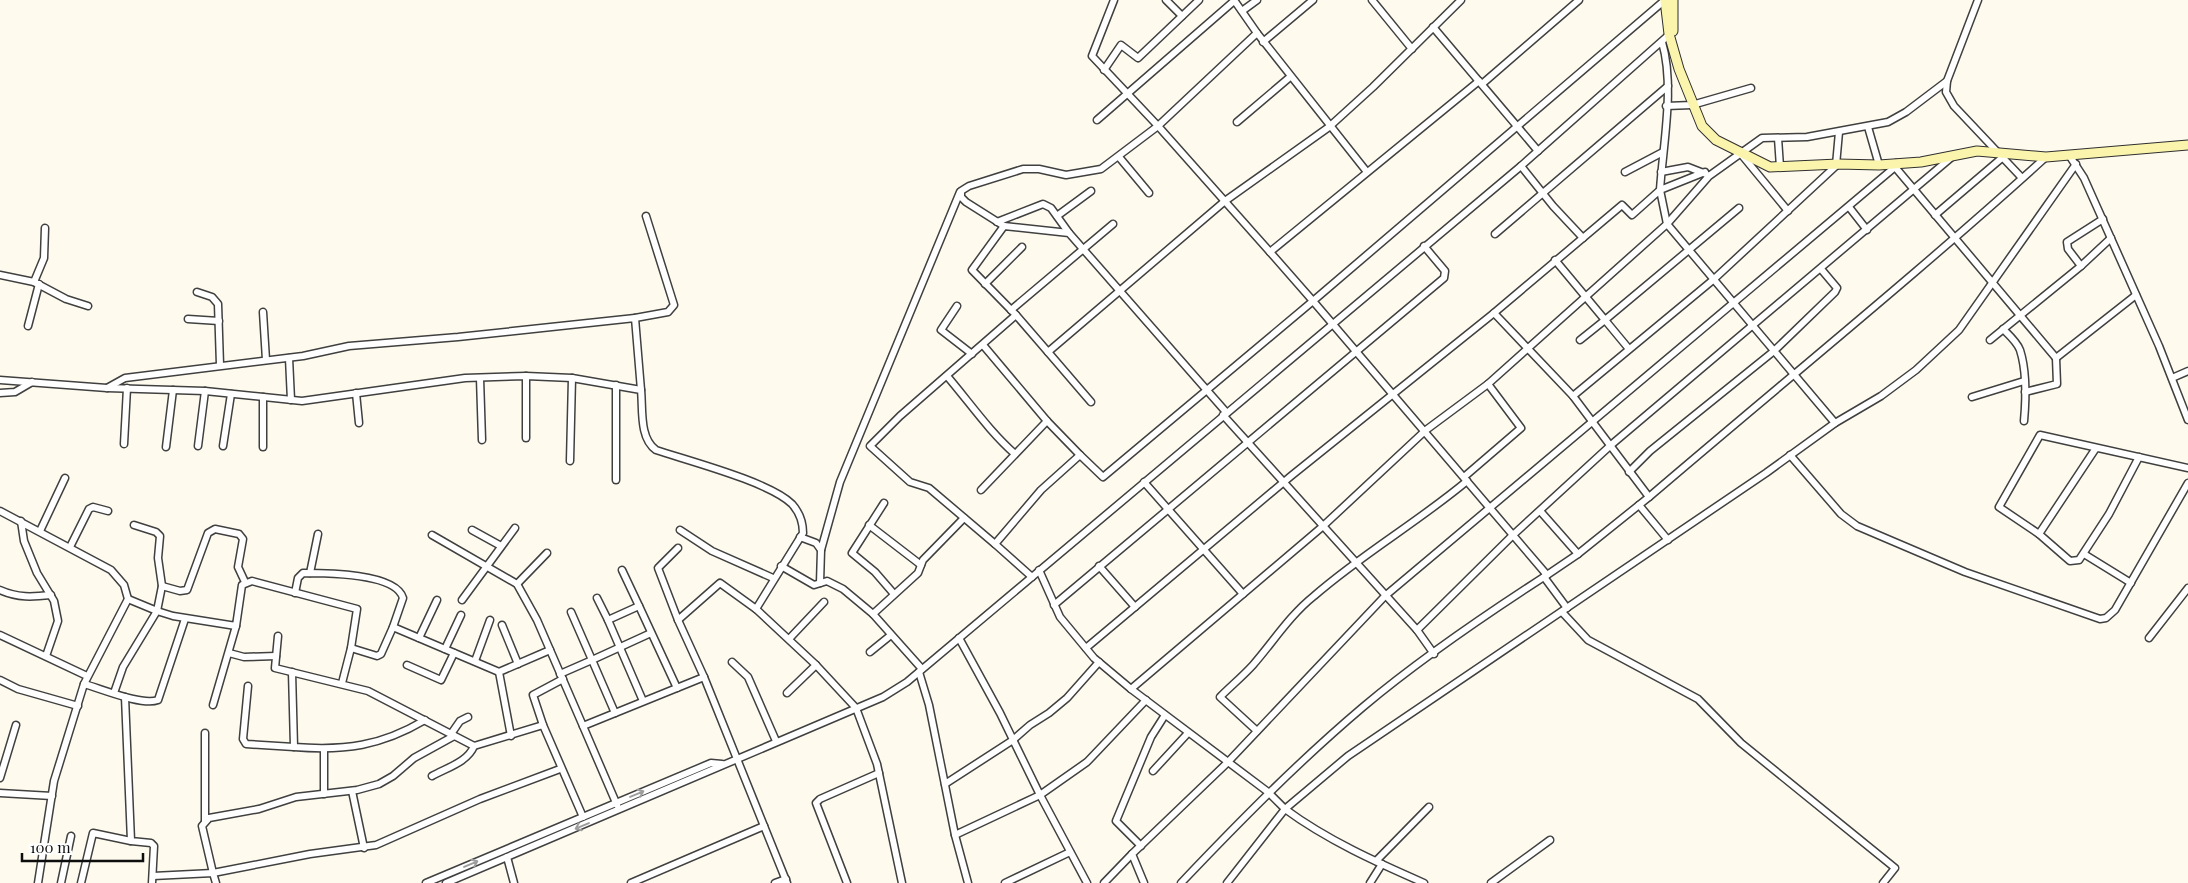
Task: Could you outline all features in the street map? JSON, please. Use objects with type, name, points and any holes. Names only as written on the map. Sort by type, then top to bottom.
[{"type":"main road","points":[[1665,0],[1673,44],[1692,104],[1702,126],[1716,140],[1770,167],[1837,164],[1896,165],[1921,162],[1956,154],[2046,157],[2188,145]]},
{"type":"main road","points":[[1671,33],[1673,0]]},
{"type":"street","points":[[1114,0],[1092,51],[1095,61],[1158,126],[1426,430],[1546,576],[1564,610],[1588,640],[1698,699],[1741,743],[1895,868],[1883,883]]},
{"type":"street","points":[[1166,0],[1182,16]]},
{"type":"street","points":[[1104,70],[1121,45],[1138,58],[1199,0]]},
{"type":"street","points":[[1097,120],[1234,0],[1263,42],[1366,172]]},
{"type":"street","points":[[1242,11],[1256,0]]},
{"type":"street","points":[[1263,42],[1313,0]]},
{"type":"street","points":[[1372,0],[1412,49]]},
{"type":"street","points":[[1048,352],[1225,201],[1329,127],[1373,87],[1460,0]]},
{"type":"street","points":[[1270,252],[1579,0]]},
{"type":"street","points":[[983,345],[1047,421],[1103,477],[1313,301],[1665,0]]},
{"type":"street","points":[[1978,0],[1947,81],[1946,92],[1954,106],[2022,178]]},
{"type":"street","points":[[1433,27],[1538,151]]},
{"type":"street","points":[[446,883],[617,807],[883,697],[920,671],[1332,322],[1521,166],[1671,33]]},
{"type":"street","points":[[820,583],[821,550],[840,482],[960,191],[968,186],[1023,169],[1039,169],[1066,175],[1091,172],[1106,166],[1158,126],[1257,34]]},
{"type":"street","points":[[1662,42],[1667,60],[1668,86],[1660,190],[1667,224],[1835,424]]},
{"type":"street","points":[[1237,122],[1290,77]]},
{"type":"street","points":[[1086,648],[1283,483],[1494,313],[1622,205],[1632,215],[1660,190],[1707,174],[1741,154],[1762,138],[1798,138],[1840,132],[1868,127],[1899,117],[1947,81]]},
{"type":"street","points":[[1495,234],[1668,86]]},
{"type":"street","points":[[1666,106],[1692,104],[1751,88]]},
{"type":"street","points":[[1868,127],[1879,165]]},
{"type":"street","points":[[1573,396],[1713,280],[1837,164],[1840,132]]},
{"type":"street","points":[[1778,138],[1780,167]]},
{"type":"street","points":[[1625,172],[1663,152]]},
{"type":"street","points":[[1741,154],[1788,210]]},
{"type":"street","points":[[1417,630],[1513,535],[1541,512],[1611,445],[1956,154]]},
{"type":"street","points":[[1935,215],[2001,155]]},
{"type":"street","points":[[2069,155],[2076,164],[2103,220],[2172,378],[2188,420]]},
{"type":"street","points":[[1119,157],[1149,193]]},
{"type":"street","points":[[1181,883],[1268,792],[1364,707],[1434,654],[1578,554],[1649,497],[1954,238],[2046,157]]},
{"type":"street","points":[[1227,883],[1285,809],[1348,756],[1668,540],[1835,424],[1898,384],[1933,356],[1959,330],[2076,164]]},
{"type":"street","points":[[1104,883],[1227,763],[1385,596],[1491,509],[1591,422],[1734,305],[1896,165],[1913,189],[2021,314],[2056,358],[2057,384],[2026,392]]},
{"type":"street","points":[[1521,166],[1583,238]]},
{"type":"street","points":[[1661,172],[1688,167],[1707,174]]},
{"type":"street","points":[[1131,689],[1322,527],[1426,430],[1488,384],[1667,224],[1707,174]]},
{"type":"street","points":[[960,191],[961,197],[966,202],[1004,226],[1069,233]]},
{"type":"street","points":[[1057,216],[1091,191]]},
{"type":"street","points":[[997,222],[1043,204],[1048,205],[1069,233],[1208,390],[1247,443],[1417,630],[1434,654]]},
{"type":"street","points":[[1849,207],[1867,230]]},
{"type":"street","points":[[1580,340],[1690,251],[1739,208]]},
{"type":"street","points":[[107,388],[125,378],[289,358],[349,346],[458,337],[635,318],[668,312],[674,306],[646,216]]},
{"type":"street","points":[[2081,266],[2068,249],[2067,242],[2103,220]]},
{"type":"street","points":[[1032,576],[929,488],[910,482],[870,446],[900,416],[983,345],[1013,312],[1113,224]]},
{"type":"street","points":[[1004,226],[972,270],[1013,312],[1091,402]]},
{"type":"street","points":[[28,326],[44,258],[45,228]]},
{"type":"street","points":[[1990,340],[2081,266],[2111,238]]},
{"type":"street","points":[[1054,605],[1358,352],[1446,276],[1445,272],[1424,246]]},
{"type":"street","points":[[985,284],[1022,247]]},
{"type":"street","points":[[1555,260],[1629,349]]},
{"type":"street","points":[[1629,472],[1650,451],[1774,351],[1837,290],[1821,269]]},
{"type":"street","points":[[0,275],[37,283],[66,299],[88,306]]},
{"type":"street","points":[[197,292],[216,300],[219,308],[220,365]]},
{"type":"street","points":[[2056,358],[2136,295]]},
{"type":"street","points":[[957,306],[941,330],[972,354]]},
{"type":"street","points":[[263,312],[266,360]]},
{"type":"street","points":[[1494,313],[1526,349],[1573,396],[1649,497]]},
{"type":"street","points":[[635,318],[645,436],[649,445],[656,450],[750,481],[792,504],[803,522],[803,532],[756,609]]},
{"type":"street","points":[[188,319],[220,321]]},
{"type":"street","points":[[2003,329],[2019,349],[2026,392],[2024,421]]},
{"type":"street","points":[[289,358],[291,400]]},
{"type":"street","points":[[2172,378],[2188,371]]},
{"type":"street","points":[[0,380],[107,388],[205,391],[302,401],[480,378],[526,376],[572,378],[641,390]]},
{"type":"street","points":[[526,376],[526,438]]},
{"type":"street","points":[[947,376],[980,414],[992,433],[1015,454]]},
{"type":"street","points":[[480,378],[482,440]]},
{"type":"street","points":[[570,461],[572,378]]},
{"type":"street","points":[[1972,397],[2024,381]]},
{"type":"street","points":[[0,393],[15,392],[32,382]]},
{"type":"street","points":[[1257,731],[1220,696],[1252,666],[1274,638],[1312,597],[1356,563],[1409,527],[1466,479],[1521,428],[1488,384]]},
{"type":"street","points":[[616,385],[616,480]]},
{"type":"street","points":[[124,444],[128,388]]},
{"type":"street","points":[[166,447],[173,390]]},
{"type":"street","points":[[198,446],[205,391]]},
{"type":"street","points":[[356,393],[359,423]]},
{"type":"street","points":[[223,446],[230,394]]},
{"type":"street","points":[[263,397],[263,447]]},
{"type":"street","points":[[2181,402],[2188,398]]},
{"type":"street","points":[[981,490],[1047,421]]},
{"type":"street","points":[[2139,457],[2109,514],[2079,560],[2070,561],[2039,534],[1999,507],[2040,435],[2096,448],[2139,457],[2188,468]]},
{"type":"street","points":[[2039,534],[2096,448]]},
{"type":"street","points":[[995,544],[1041,490],[1080,455]]},
{"type":"street","points":[[1790,455],[1848,520],[1857,526],[1965,572],[2100,619],[2106,618],[2115,610],[2188,483]]},
{"type":"street","points":[[40,531],[65,478]]},
{"type":"street","points":[[1144,482],[1243,594]]},
{"type":"street","points":[[884,503],[852,553],[875,572],[894,594]]},
{"type":"street","points":[[1639,505],[1668,540]]},
{"type":"street","points":[[70,547],[89,509],[92,507],[108,511]]},
{"type":"street","points":[[0,511],[110,570],[124,585],[128,599],[84,684],[54,781],[38,883]]},
{"type":"street","points":[[1541,512],[1578,554]]},
{"type":"street","points":[[873,614],[918,573],[921,565],[964,518]]},
{"type":"street","points":[[21,521],[24,541],[37,574],[51,595],[58,621],[46,656]]},
{"type":"street","points":[[114,693],[123,667],[157,611],[162,586],[158,558],[160,536],[156,532],[134,525]]},
{"type":"street","points":[[869,525],[921,565]]},
{"type":"street","points":[[462,600],[515,528]]},
{"type":"street","points":[[162,586],[180,591],[187,590],[208,534],[215,529],[239,534],[243,539],[238,567],[245,582]]},
{"type":"street","points":[[472,530],[501,546]]},
{"type":"street","points":[[680,530],[712,551],[774,578]]},
{"type":"street","points":[[310,573],[318,534]]},
{"type":"street","points":[[432,535],[487,565],[517,584],[524,593],[562,676],[617,807]]},
{"type":"street","points":[[800,537],[816,543],[821,550]]},
{"type":"street","points":[[678,548],[658,568],[786,881],[775,883]]},
{"type":"street","points":[[517,584],[547,553]]},
{"type":"street","points":[[2084,554],[2131,583]]},
{"type":"street","points":[[782,566],[814,585],[827,581],[843,589],[873,614],[920,671],[930,705],[955,834],[968,883]]},
{"type":"street","points":[[1099,566],[1135,607]]},
{"type":"street","points":[[622,570],[677,688]]},
{"type":"street","points":[[1040,570],[1060,617],[1099,662],[1131,689],[1268,792],[1285,809],[1307,825],[1379,863],[1424,883]]},
{"type":"street","points":[[295,593],[300,574],[310,573],[348,573],[396,588],[403,598],[381,654],[377,656],[351,648]]},
{"type":"street","points":[[213,705],[229,653],[236,626],[242,585],[245,582],[252,581],[357,609],[351,648],[342,683]]},
{"type":"street","points":[[678,620],[720,583],[756,609],[789,639],[856,708],[879,773],[902,883]]},
{"type":"street","points":[[2148,638],[2188,588]]},
{"type":"street","points":[[0,590],[13,596],[28,598],[51,595]]},
{"type":"street","points":[[597,598],[643,701]]},
{"type":"street","points":[[128,599],[157,611],[185,618],[236,626]]},
{"type":"street","points":[[419,638],[436,600]]},
{"type":"street","points":[[789,639],[824,602]]},
{"type":"street","points":[[608,620],[639,606]]},
{"type":"street","points":[[571,612],[616,713]]},
{"type":"street","points":[[445,649],[461,615]]},
{"type":"street","points":[[84,684],[125,697],[154,702],[158,700],[185,618]]},
{"type":"street","points":[[475,661],[490,620]]},
{"type":"street","points":[[502,625],[518,664]]},
{"type":"street","points":[[393,627],[499,672],[550,650]]},
{"type":"street","points":[[583,817],[560,768],[533,695],[562,676],[592,660],[651,633]]},
{"type":"street","points":[[0,635],[87,676]]},
{"type":"street","points":[[870,652],[891,635]]},
{"type":"street","points":[[278,636],[275,668],[342,683],[377,694],[474,746],[543,725]]},
{"type":"street","points":[[959,638],[1014,740],[1040,795],[1087,883]]},
{"type":"street","points":[[407,665],[437,681],[441,680],[454,652]]},
{"type":"street","points":[[229,653],[244,657],[276,656]]},
{"type":"street","points":[[732,662],[748,677],[776,741]]},
{"type":"street","points":[[945,784],[1014,740],[1067,698],[1099,662]]},
{"type":"street","points":[[787,693],[816,665]]},
{"type":"street","points":[[292,672],[294,748]]},
{"type":"street","points":[[499,672],[511,736]]},
{"type":"street","points":[[583,726],[704,677]]},
{"type":"street","points":[[1,682],[18,689],[78,706]]},
{"type":"street","points":[[248,686],[243,739],[246,744],[341,750],[405,732],[425,720]]},
{"type":"street","points":[[125,697],[132,841]]},
{"type":"street","points":[[955,834],[1040,795],[1087,762],[1146,700]]},
{"type":"street","points":[[1140,846],[1116,821],[1152,737],[1165,715]]},
{"type":"street","points":[[204,821],[209,818],[259,809],[296,798],[352,791],[378,784],[393,776],[414,758],[452,735],[460,721],[468,717]]},
{"type":"street","points":[[0,778],[16,725]]},
{"type":"street","points":[[205,733],[204,821],[202,826],[216,883]]},
{"type":"street","points":[[1153,771],[1188,733]]},
{"type":"street","points":[[432,776],[465,759],[471,754],[474,746]]},
{"type":"street","points":[[324,749],[324,794]]},
{"type":"street","points":[[81,883],[93,833],[151,843],[154,846],[153,880],[213,873],[310,854],[364,848],[393,840],[432,820],[560,768]]},
{"type":"street","points":[[847,883],[816,803],[820,799],[879,773]]},
{"type":"street","points":[[352,791],[364,848]]},
{"type":"street","points":[[0,794],[52,796]]},
{"type":"street","points":[[426,883],[583,817],[617,807]]},
{"type":"street","points":[[1370,883],[1379,863],[1429,807]]},
{"type":"street","points":[[631,883],[764,826]]},
{"type":"street","points":[[61,883],[71,836]]},
{"type":"street","points":[[1491,883],[1550,840]]},
{"type":"street","points":[[1005,883],[1070,852]]},
{"type":"street","points":[[1132,854],[1144,883]]},
{"type":"street","points":[[507,857],[514,883]]}]
